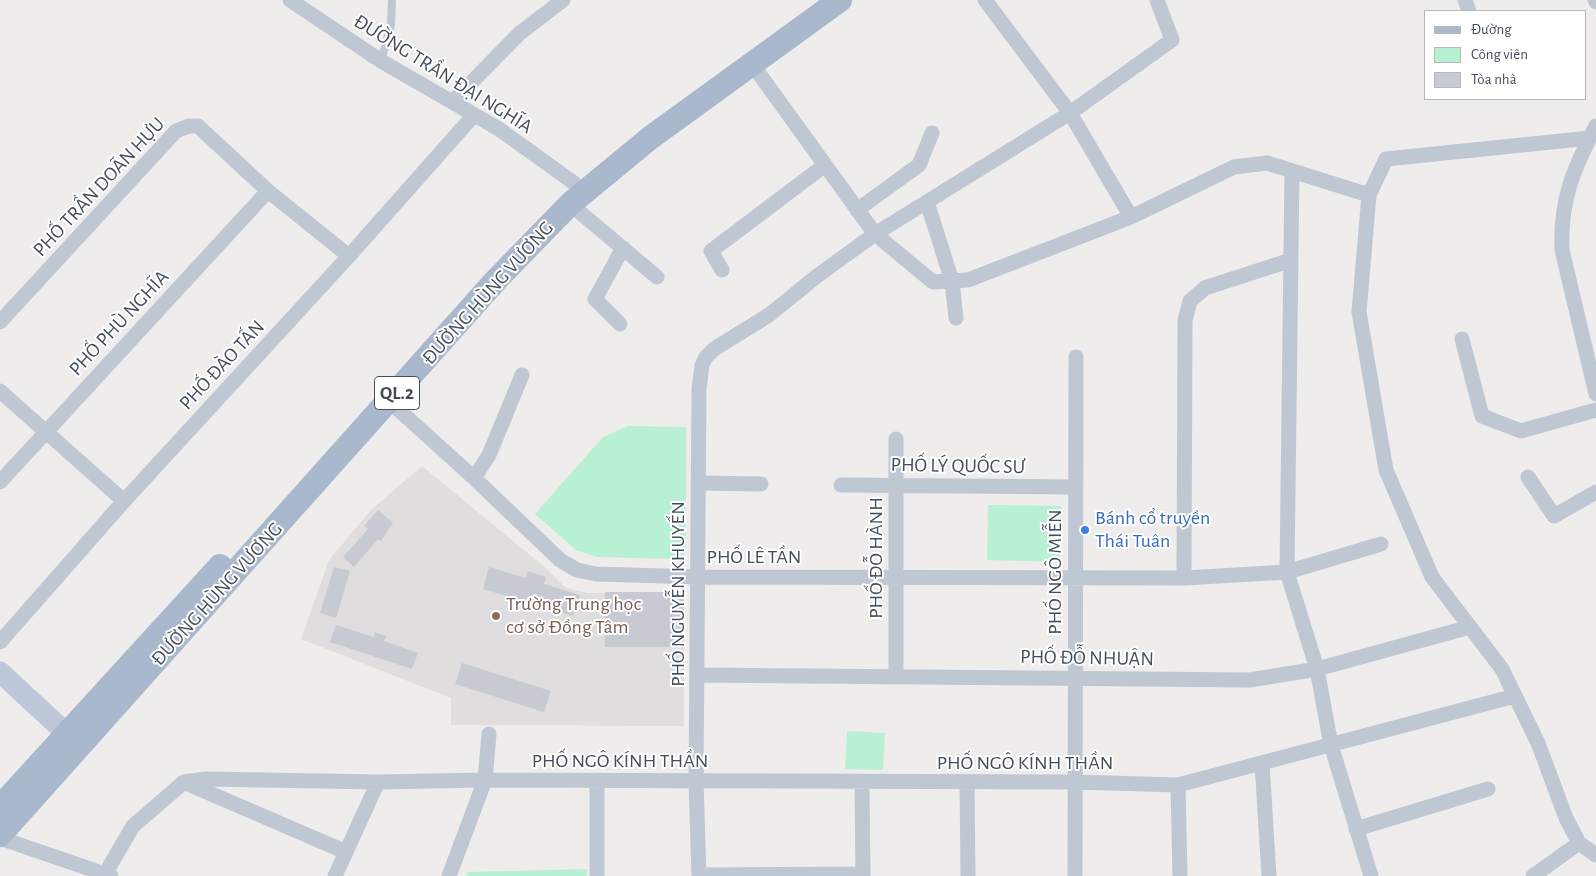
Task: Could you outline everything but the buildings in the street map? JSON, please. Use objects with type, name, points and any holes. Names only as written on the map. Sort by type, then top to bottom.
[{"type":"main road","name":"ĐƯỜNG HÙNG VƯƠNG","points":[[0,837],[497,279],[639,128],[814,0]]},
{"type":"main road","name":"ĐƯỜNG HÙNG VƯƠNG","points":[[0,808],[488,268],[558,197],[576,193],[840,0]]},
{"type":"street","name":"ĐƯỜNG TRẦN ĐẠI NGHĨA","points":[[290,0],[381,61],[499,128],[576,193],[623,248],[657,277]]},
{"type":"street","points":[[452,102],[520,33],[563,0]]},
{"type":"street","points":[[985,0],[1070,113],[1131,217]]},
{"type":"street","name":"PHỐ NGUYỄN KHUYẾN","points":[[699,876],[696,781],[699,377],[706,357],[714,349],[769,315],[817,276],[875,234],[1070,113],[1172,40],[1157,0]]},
{"type":"street","points":[[752,64],[875,234],[932,282],[968,280],[1131,217],[1234,167],[1268,163],[1369,195]]},
{"type":"street","name":"PHỐ ĐÀO TẤN","points":[[0,642],[124,501],[350,256],[474,114]]},
{"type":"street","name":"PHỐ TRẦN DOÃN HỰU","points":[[0,322],[176,131],[184,127],[198,126],[268,191],[350,256]]},
{"type":"street","points":[[1593,132],[1386,158],[1369,195],[1359,312],[1386,470],[1432,577],[1502,669],[1538,743],[1566,818],[1579,844],[1596,855]]},
{"type":"street","points":[[1593,132],[1579,158],[1566,196],[1561,227],[1562,250],[1596,394]]},
{"type":"street","points":[[857,210],[919,165],[932,133]]},
{"type":"street","points":[[722,270],[712,251],[825,165]]},
{"type":"street","points":[[1292,171],[1287,572],[1317,669],[1331,745],[1370,876]]},
{"type":"street","name":"PHỐ PHÙ NGHĨA","points":[[0,482],[268,191]]},
{"type":"street","points":[[927,202],[952,281],[956,318]]},
{"type":"street","points":[[620,324],[594,299],[623,248]]},
{"type":"street","points":[[1184,578],[1185,320],[1190,301],[1205,288],[1291,260]]},
{"type":"street","points":[[1462,339],[1482,416],[1520,431],[1596,410]]},
{"type":"street","name":"PHỐ NGÔ MIỄN","points":[[1075,876],[1076,358]]},
{"type":"street","points":[[474,478],[489,454],[522,375]]},
{"type":"street","points":[[0,391],[124,501]]},
{"type":"street","name":"PHỐ LÊ TẦN","points":[[389,401],[560,560],[577,570],[596,574],[1184,578],[1287,572],[1381,544]]},
{"type":"street","name":"PHỐ ĐỖ HÀNH","points":[[896,440],[896,676]]},
{"type":"street","points":[[1528,477],[1554,516],[1596,492]]},
{"type":"street","points":[[698,483],[761,484]]},
{"type":"street","name":"PHỐ LÝ QUỐC SƯ","points":[[841,485],[1075,487]]},
{"type":"street","name":"PHỐ ĐỖ NHUẬN","points":[[697,675],[1250,680],[1317,669],[1470,626]]},
{"type":"street","points":[[0,672],[67,734]]},
{"type":"street","name":"PHỐ NGÔ KÍNH THẦN","points":[[184,782],[206,780],[378,782],[485,780],[1074,782],[1178,785],[1515,696]]},
{"type":"street","points":[[449,876],[485,780],[489,734]]},
{"type":"street","points":[[1262,763],[1269,876]]},
{"type":"street","points":[[597,781],[597,876]]},
{"type":"street","points":[[0,837],[108,875],[132,826],[184,782],[346,852]]},
{"type":"street","points":[[335,876],[378,782]]},
{"type":"street","points":[[699,876],[863,875],[862,782]]},
{"type":"street","points":[[967,782],[968,876]]},
{"type":"street","points":[[1178,785],[1180,876]]},
{"type":"street","points":[[1356,829],[1488,789]]},
{"type":"street","points":[[1532,876],[1579,844]]},
{"type":"lane","points":[[381,61],[391,25],[392,0]]},
{"type":"shaded area","name":"Trường Trung học cơ sở Đồng Tâm","points":[[422,466],[547,569],[566,588],[587,593],[684,592],[684,726],[451,725],[451,698],[301,639],[329,560],[371,510]]},
{"type":"green space","points":[[628,426],[686,427],[686,553],[677,559],[597,557],[576,550],[535,514],[603,437]]},
{"type":"green space","points":[[988,505],[1061,506],[1060,562],[987,560]]},
{"type":"green space","points":[[847,731],[885,733],[883,770],[845,769]]},
{"type":"green space","points":[[587,869],[587,876],[466,876],[468,872]]},
{"type":"place","name":"Bánh cổ truyền Thái Tuân","points":[[1085,530]]},
{"type":"place","name":"Trường Trung học cơ sở Đồng Tâm","points":[[496,616]]}]
